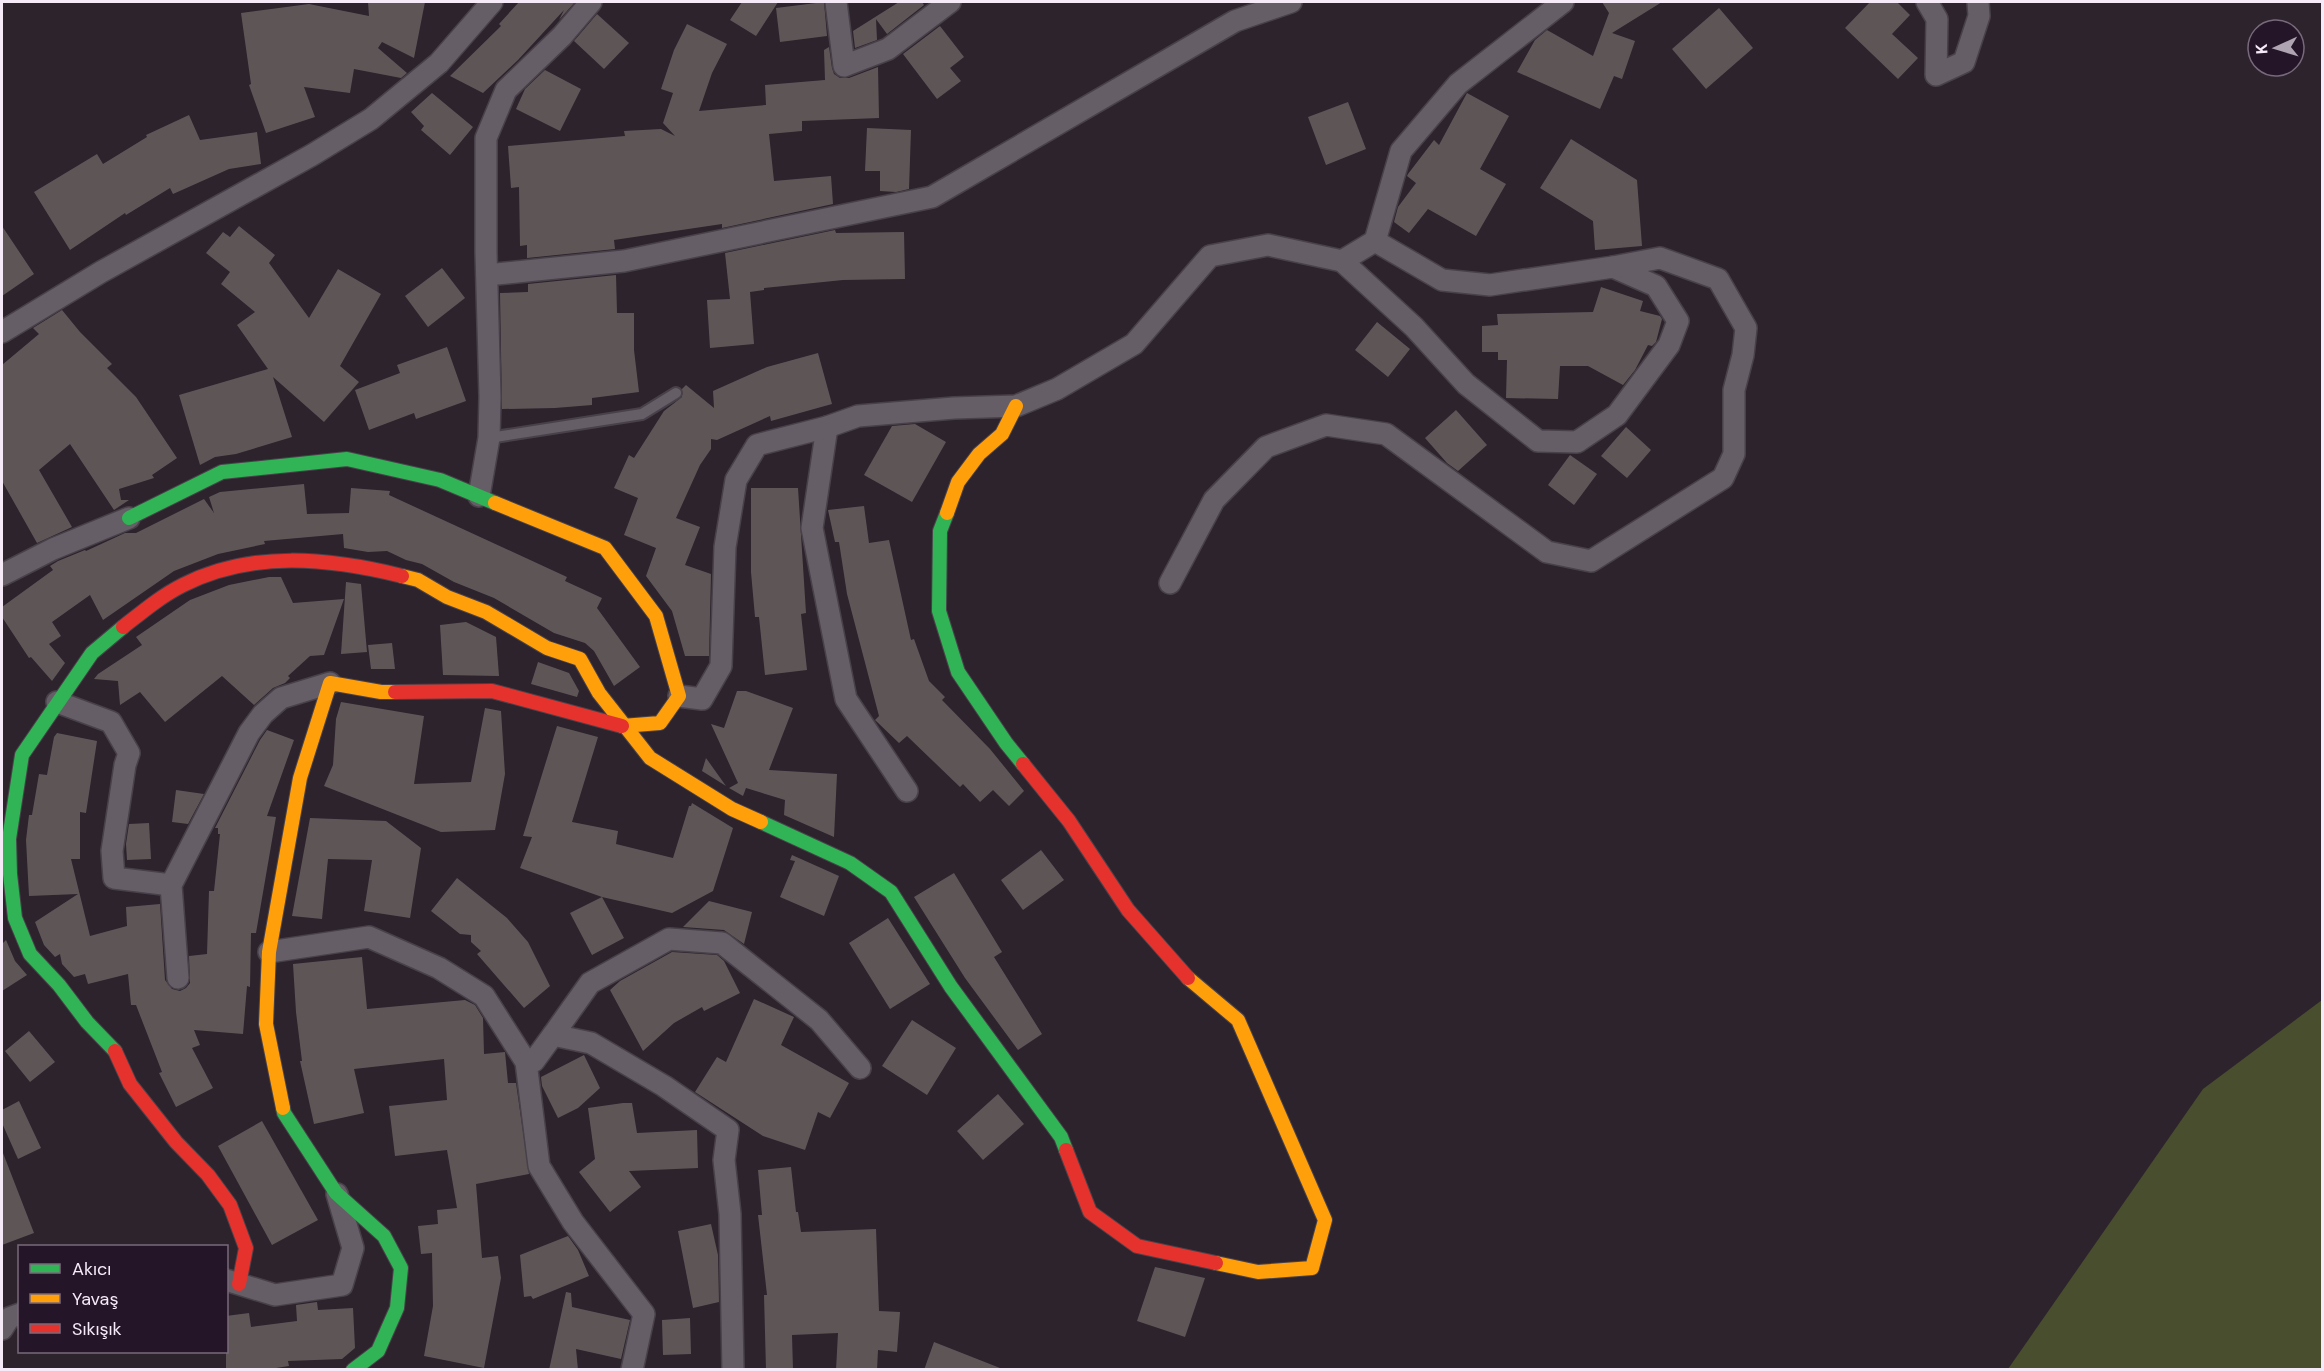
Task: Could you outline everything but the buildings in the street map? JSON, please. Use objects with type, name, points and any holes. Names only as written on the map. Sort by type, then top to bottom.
[{"type":"street","points":[[2,332],[101,272],[312,155],[371,119],[439,63],[492,2]]},
{"type":"street","points":[[479,496],[489,438],[490,397],[486,138],[506,90],[562,36],[591,2]]},
{"type":"street","points":[[836,2],[844,66],[888,49],[950,2]]},
{"type":"street","points":[[487,275],[624,261],[932,197],[1235,21],[1291,2]]},
{"type":"street","points":[[1342,261],[1375,241],[1401,151],[1458,84],[1563,2]]},
{"type":"street","points":[[1927,2],[1937,19],[1936,75],[1964,62],[1979,16],[1978,2]]},
{"type":"street","points":[[1170,583],[1214,500],[1266,447],[1326,425],[1386,434],[1547,552],[1592,561],[1723,478],[1734,454],[1734,390],[1743,355],[1746,328],[1718,279],[1660,258],[1490,285],[1442,280],[1375,241]]},
{"type":"street","points":[[679,696],[702,699],[721,666],[725,548],[736,480],[757,446],[828,427],[858,416],[954,408],[1016,406],[1057,389],[1134,344],[1210,256],[1268,245],[1342,261],[1414,327],[1466,384],[1538,441],[1577,442],[1617,415],[1669,345],[1678,321],[1656,286],[1613,267]]},
{"type":"street","points":[[336,1193],[353,1248],[342,1285],[275,1295],[233,1282],[246,1248],[230,1205],[208,1175],[176,1142],[130,1084],[118,1054],[87,1022],[59,985],[30,954],[15,918],[10,874],[9,839],[22,755],[92,653],[154,603],[183,585],[224,569],[268,560],[322,562],[377,570],[418,580],[447,597],[486,612],[547,648],[580,659],[598,693],[650,758],[732,809],[850,863],[891,892],[951,987],[1061,1137],[1090,1212],[1137,1246],[1258,1272],[1312,1268],[1325,1220],[1238,1020],[1185,976],[1128,910],[1069,821],[1006,743],[958,672],[939,611],[940,531],[958,482],[979,454],[1002,434],[1016,406]]},
{"type":"street","points":[[828,427],[812,528],[846,699],[907,791]]},
{"type":"street","points":[[2,575],[53,549],[129,518],[222,472],[347,459],[440,480],[605,548],[656,616],[679,696]]},
{"type":"street","points":[[178,978],[171,885],[249,734],[263,714],[281,698],[330,683],[381,692],[492,691],[625,727],[660,723],[679,696]]},
{"type":"street","points":[[330,683],[300,778],[269,952],[266,1023],[284,1113],[336,1193],[384,1236],[401,1268],[397,1308],[378,1351],[353,1370]]},
{"type":"street","points":[[57,702],[111,722],[129,753],[125,765],[112,851],[114,878],[171,885]]},
{"type":"street","points":[[269,952],[369,937],[439,968],[484,996],[526,1062],[538,1166],[573,1222],[644,1314],[632,1370]]},
{"type":"street","points":[[526,1062],[534,1061],[590,983],[669,939],[722,943],[819,1020],[860,1068]]},
{"type":"street","points":[[552,1035],[591,1043],[664,1086],[728,1130],[724,1160],[730,1214],[733,1370]]},
{"type":"street","points":[[2,1329],[9,1318],[18,1315]]},
{"type":"lane","points":[[489,438],[642,414],[676,393]]},
{"type":"green space","points":[[2322,1000],[2322,1369],[2008,1369],[2203,1089]]},
{"type":"traffic: fast","points":[[129,518],[222,472],[347,459],[440,480],[495,503]]},
{"type":"traffic: fast","points":[[947,513],[940,531],[939,611],[958,672],[1023,764]]},
{"type":"traffic: fast","points":[[115,1051],[87,1022],[59,985],[30,954],[15,918],[9,839],[22,755],[92,653],[123,627]]},
{"type":"traffic: fast","points":[[761,822],[850,863],[891,892],[951,987],[1061,1137],[1066,1150]]},
{"type":"traffic: fast","points":[[283,1108],[336,1193],[384,1236],[401,1268],[397,1308],[378,1351],[353,1370]]},
{"type":"traffic: slow","points":[[947,513],[958,482],[979,454],[1002,434],[1016,406]]},
{"type":"traffic: slow","points":[[495,503],[605,548],[656,616],[679,696],[660,723],[622,726]]},
{"type":"traffic: slow","points":[[402,576],[418,580],[447,597],[486,612],[547,648],[580,659],[599,693],[650,758],[732,809],[761,822]]},
{"type":"traffic: slow","points":[[283,1108],[266,1024],[269,952],[300,778],[330,683],[381,692],[395,692]]},
{"type":"traffic: slow","points":[[1188,978],[1238,1020],[1325,1220],[1312,1268],[1258,1272],[1216,1263]]},
{"type":"traffic: jam","points":[[123,627],[175,589],[209,574],[236,566],[263,562],[319,562],[402,576]]},
{"type":"traffic: jam","points":[[395,692],[492,691],[622,726]]},
{"type":"traffic: jam","points":[[1023,764],[1069,821],[1128,910],[1188,978]]},
{"type":"traffic: jam","points":[[115,1051],[130,1084],[176,1142],[208,1175],[230,1205],[246,1248],[239,1284]]},
{"type":"traffic: jam","points":[[1066,1150],[1090,1212],[1137,1246],[1216,1263]]}]
